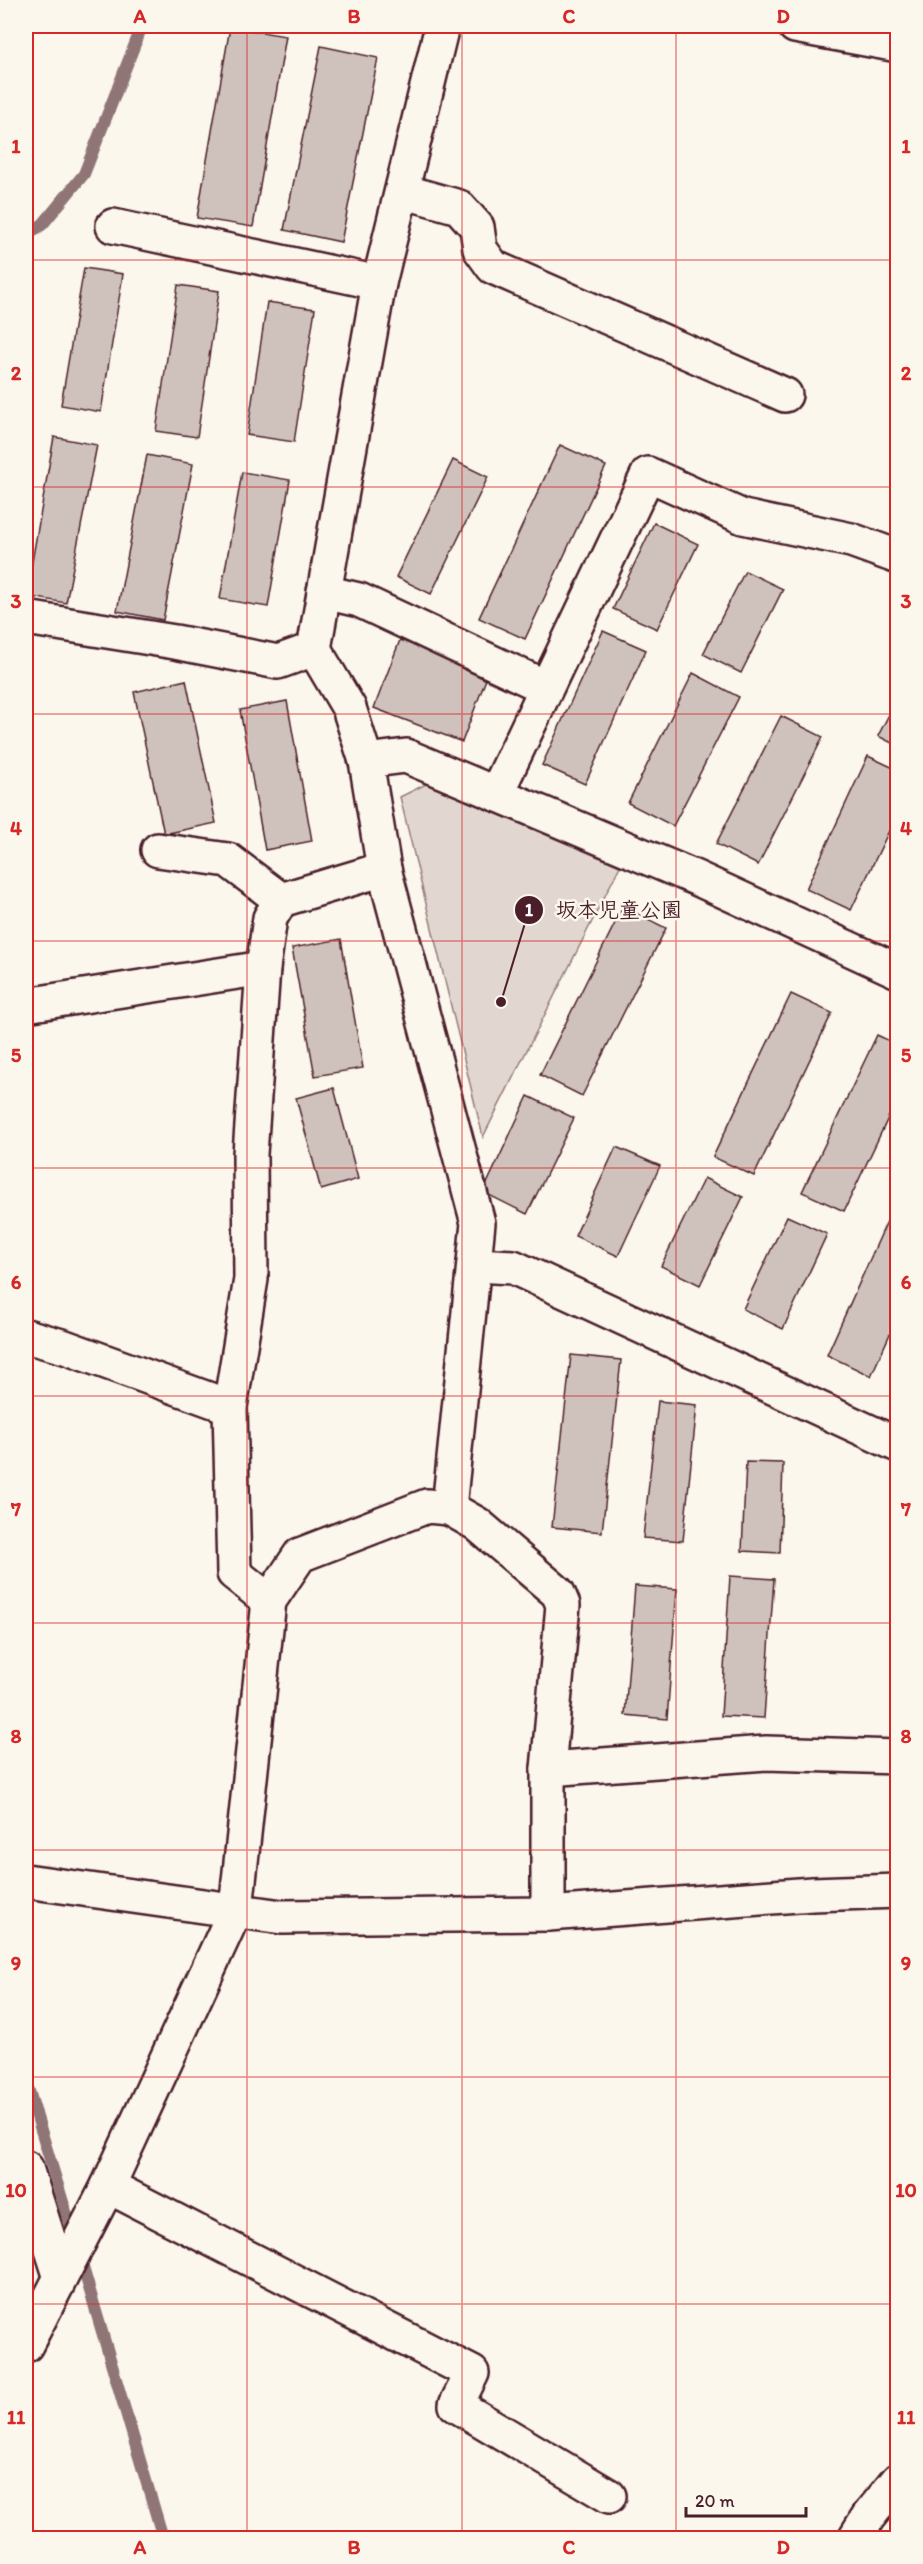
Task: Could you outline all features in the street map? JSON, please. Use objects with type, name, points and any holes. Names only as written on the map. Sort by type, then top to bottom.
[{"type":"street","points":[[442,26],[380,283],[314,649],[349,708],[366,760],[384,869],[478,1223],[449,1508]]},
{"type":"street","points":[[795,26],[897,45]]},
{"type":"street","points":[[402,191],[459,207],[477,227],[480,249],[493,267],[785,395]]},
{"type":"street","points":[[113,226],[380,283]]},
{"type":"street","points":[[496,794],[648,474],[743,517],[851,540],[897,557]]},
{"type":"street","points":[[324,592],[359,600],[545,687]]},
{"type":"street","points":[[26,618],[175,642],[278,662],[314,649]]},
{"type":"street","points":[[366,760],[406,756],[696,878],[897,971]]},
{"type":"street","points":[[158,850],[228,860],[281,900]]},
{"type":"street","points":[[269,1601],[234,1573],[230,1407],[251,1279],[250,1154],[263,968],[270,918],[281,900],[384,869]]},
{"type":"street","points":[[26,1005],[263,968]]},
{"type":"street","points":[[474,1264],[513,1267],[897,1445]]},
{"type":"street","points":[[26,1336],[65,1347],[230,1407]]},
{"type":"street","points":[[26,2345],[60,2275],[108,2186],[236,1909],[269,1601],[300,1556],[427,1506],[449,1508],[477,1524],[558,1593],[563,1605],[548,1769],[548,1914]]},
{"type":"street","points":[[548,1769],[766,1753],[897,1757]]},
{"type":"street","points":[[26,1881],[282,1917],[548,1914],[812,1894],[897,1891]]},
{"type":"street","points":[[26,2168],[60,2275]]},
{"type":"street","points":[[108,2186],[472,2373],[456,2405],[609,2496]]},
{"type":"street","points":[[855,2538],[897,2480]]},
{"type":"shaded area","points":[[426,784],[620,866],[483,1137],[400,797]]},
{"type":"building","points":[[230,27],[286,36],[253,227],[197,218]]},
{"type":"building","points":[[321,46],[378,58],[341,242],[284,230]]},
{"type":"building","points":[[84,268],[123,274],[101,412],[61,405]]},
{"type":"building","points":[[178,285],[219,291],[197,437],[156,431]]},
{"type":"building","points":[[267,302],[315,309],[294,442],[247,435]]},
{"type":"building","points":[[54,437],[97,445],[66,603],[26,596]]},
{"type":"building","points":[[560,445],[606,466],[525,639],[479,618]]},
{"type":"building","points":[[147,455],[193,464],[163,620],[117,611]]},
{"type":"building","points":[[453,460],[488,477],[431,594],[396,577]]},
{"type":"building","points":[[242,472],[290,480],[268,607],[220,599]]},
{"type":"building","points":[[654,523],[698,544],[657,629],[613,609]]},
{"type":"building","points":[[745,571],[783,589],[741,673],[703,654]]},
{"type":"building","points":[[603,631],[646,650],[585,784],[542,765]]},
{"type":"building","points":[[400,640],[488,674],[462,742],[374,708]]},
{"type":"building","points":[[693,673],[739,697],[673,826],[628,803]]},
{"type":"building","points":[[186,680],[216,823],[164,834],[134,692]]},
{"type":"building","points":[[898,697],[898,746],[878,736]]},
{"type":"building","points":[[287,701],[312,841],[265,850],[240,710]]},
{"type":"building","points":[[781,716],[823,737],[758,865],[716,844]]},
{"type":"building","points":[[868,756],[898,770],[898,812],[851,910],[806,889]]},
{"type":"building","points":[[623,907],[666,928],[582,1096],[540,1075]]},
{"type":"building","points":[[341,939],[363,1068],[315,1076],[292,948]]},
{"type":"building","points":[[791,994],[832,1013],[754,1176],[713,1157]]},
{"type":"building","points":[[877,1035],[898,1045],[898,1097],[844,1211],[802,1192]]},
{"type":"building","points":[[334,1088],[358,1179],[321,1190],[296,1098]]},
{"type":"building","points":[[528,1096],[574,1118],[527,1214],[483,1192]]},
{"type":"building","points":[[616,1147],[660,1166],[618,1256],[575,1236]]},
{"type":"building","points":[[704,1178],[743,1197],[700,1285],[661,1266]]},
{"type":"building","points":[[787,1216],[827,1234],[783,1329],[743,1309]]},
{"type":"building","points":[[888,1219],[898,1224],[898,1316],[871,1376],[827,1355]]},
{"type":"building","points":[[571,1355],[621,1360],[602,1532],[552,1527]]},
{"type":"building","points":[[658,1401],[697,1405],[683,1541],[643,1538]]},
{"type":"building","points":[[746,1462],[783,1463],[780,1553],[742,1551]]},
{"type":"building","points":[[730,1576],[774,1579],[764,1718],[721,1716]]},
{"type":"building","points":[[635,1586],[677,1589],[667,1719],[625,1715]]},
{"type":"waterway","points":[[26,236],[43,224],[84,174],[142,26]]},
{"type":"waterway","points":[[26,2081],[74,2238]]},
{"type":"waterway","points":[[79,2254],[163,2538]]},
{"type":"place","name":"坂本児童公園","points":[[501,1002]]}]
